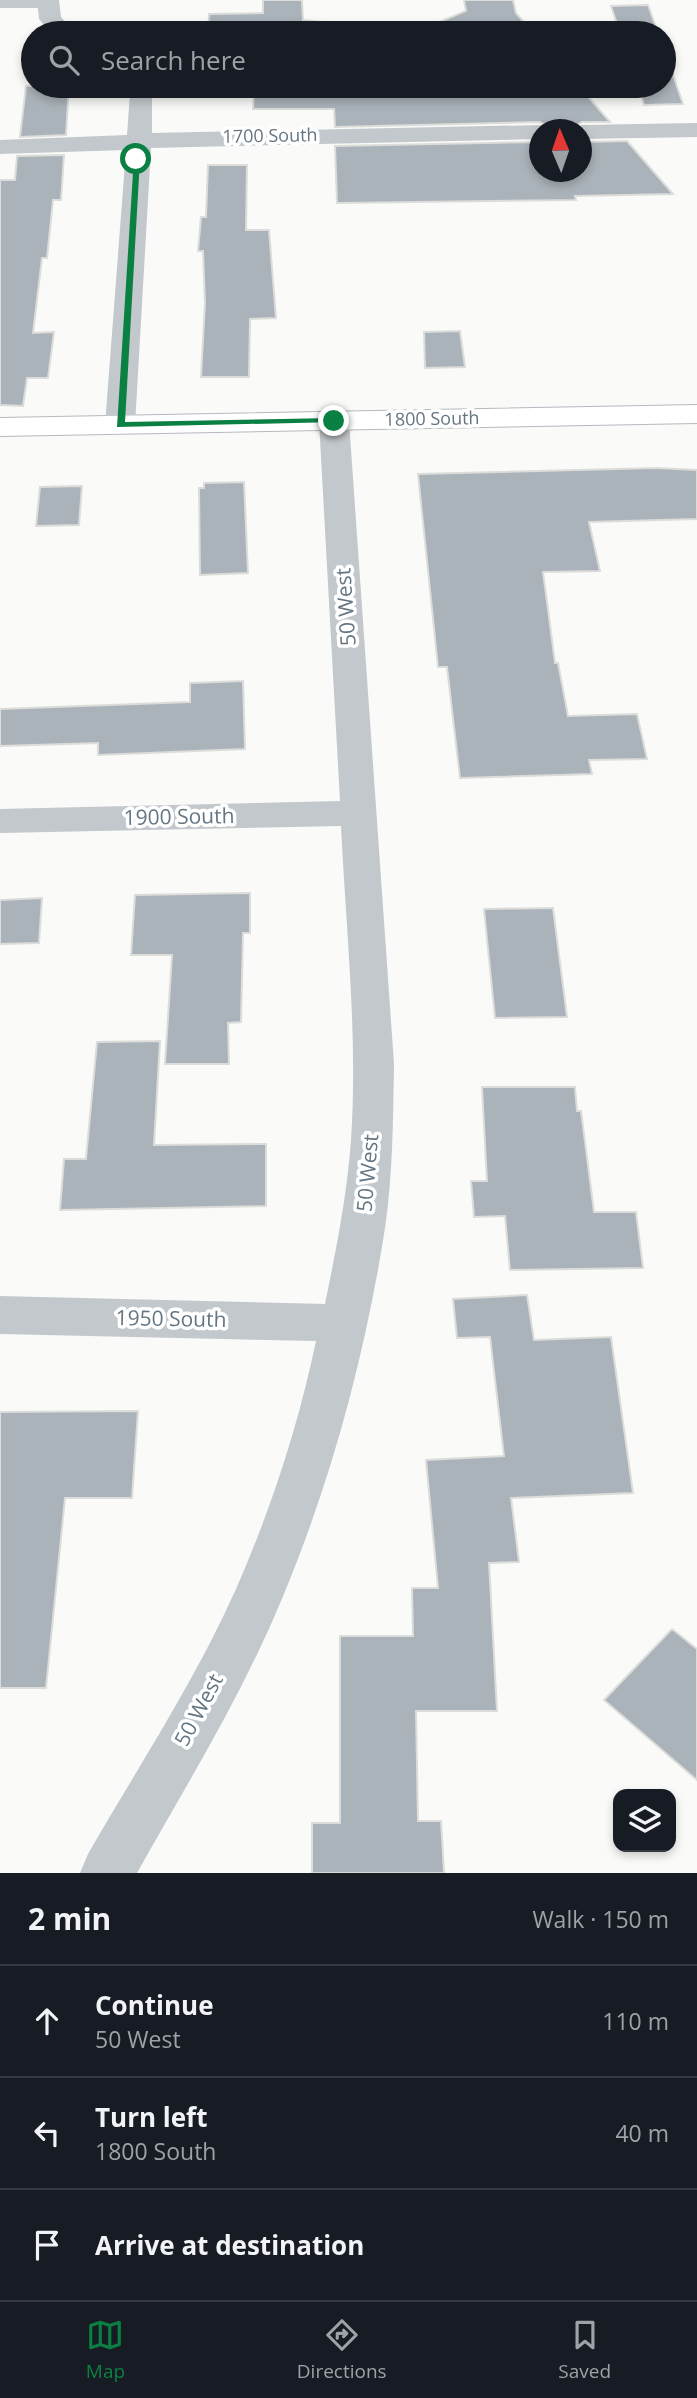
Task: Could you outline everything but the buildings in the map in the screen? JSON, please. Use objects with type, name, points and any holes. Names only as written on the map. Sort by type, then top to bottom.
[{"type":"street","points":[[48,2],[52,21]]},
{"type":"street","points":[[120,425],[142,98]]},
{"type":"street","points":[[592,132],[697,130]]},
{"type":"street","name":"1700 South","points":[[0,147],[103,145],[175,138],[529,132]]},
{"type":"street","name":"1800 South","points":[[0,427],[697,414]]},
{"type":"street","name":"50 West","points":[[107,1873],[200,1711],[256,1601],[296,1501],[325,1408],[363,1228],[372,1141],[373,1064],[334,421]]},
{"type":"street","name":"1900 South","points":[[0,821],[358,813]]},
{"type":"street","name":"1950 South","points":[[0,1315],[343,1323]]},
{"type":"lane","points":[[0,4],[48,2]]},
{"type":"route","points":[[136,159],[120,425],[334,421]]}]
